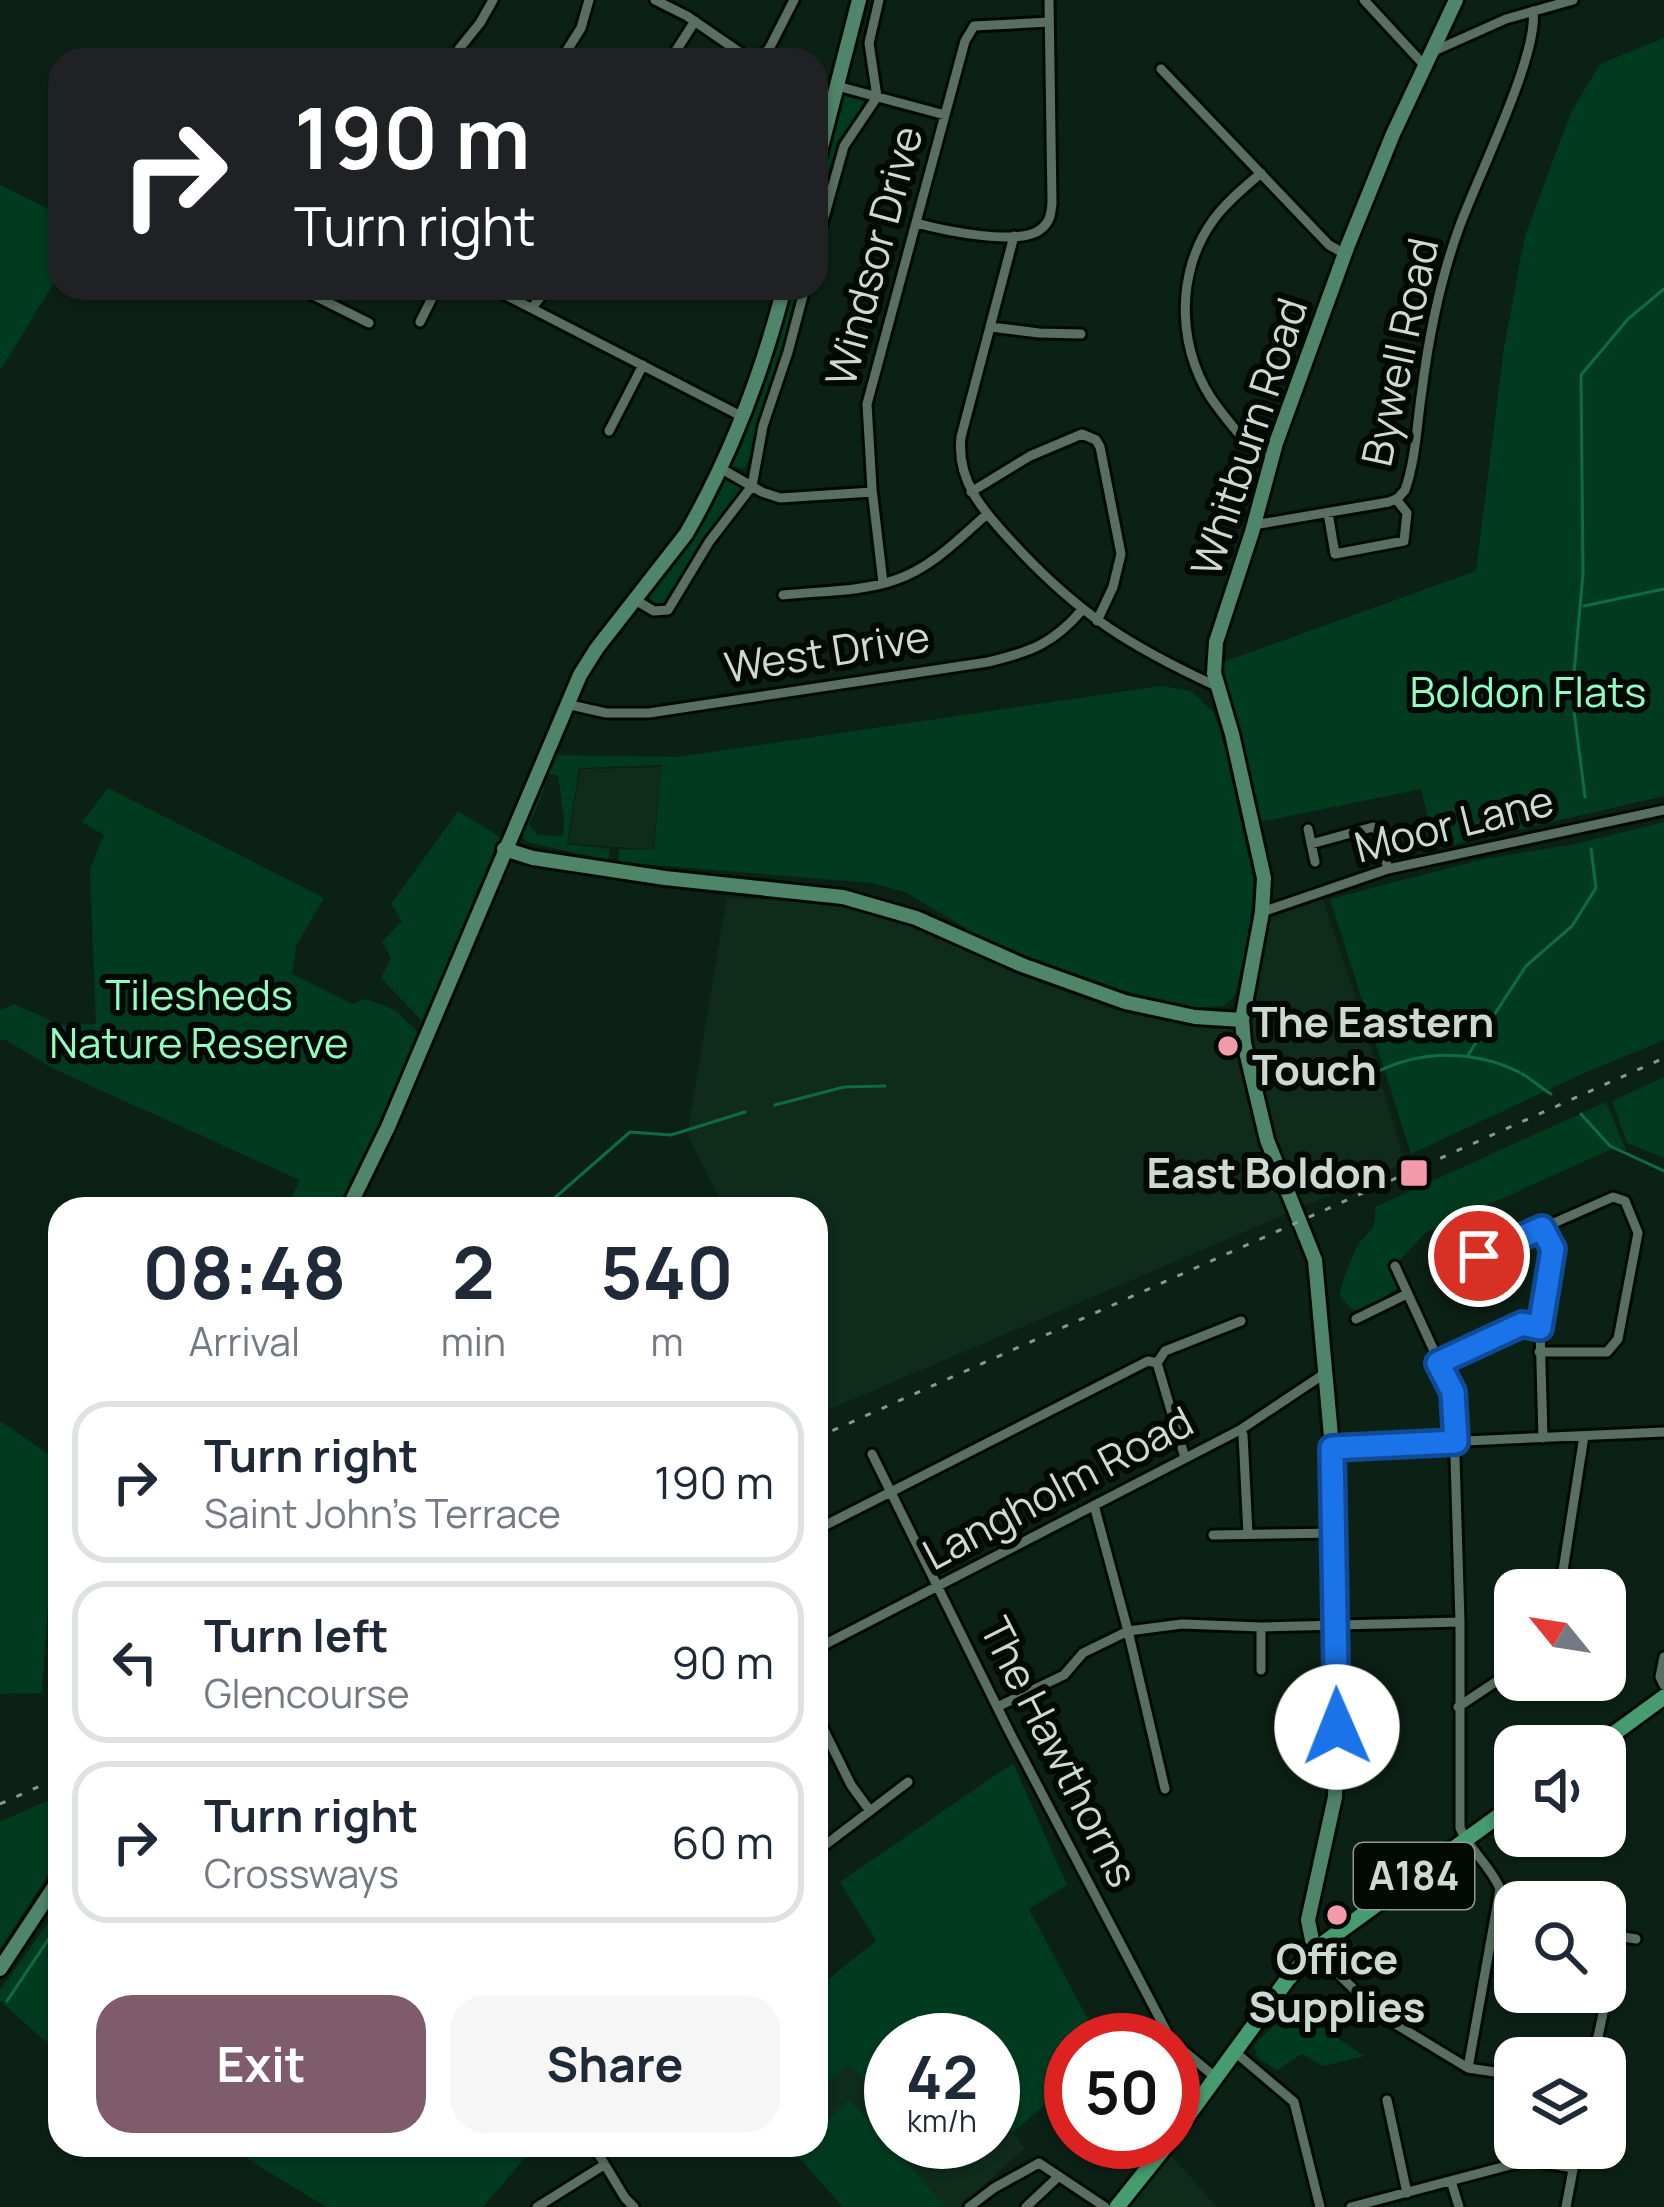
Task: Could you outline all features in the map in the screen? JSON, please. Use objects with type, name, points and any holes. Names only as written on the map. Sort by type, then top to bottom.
[{"type":"main road","points":[[1626,1725],[1664,1697]]},
{"type":"main road","name":"A184","points":[[1200,2098],[1314,1950],[1494,1819]]},
{"type":"main road","name":"A184","points":[[1118,2207],[1148,2169]]},
{"type":"street","points":[[461,48],[493,0]]},
{"type":"street","points":[[568,48],[589,0]]},
{"type":"street","points":[[655,0],[672,3],[736,48]]},
{"type":"street","points":[[770,48],[794,0]]},
{"type":"street","points":[[828,114],[859,0]]},
{"type":"street","points":[[828,203],[844,146],[877,97],[869,43],[879,0]]},
{"type":"street","points":[[916,223],[957,233],[1014,236],[1034,234],[1051,217],[1049,0]]},
{"type":"street","points":[[1364,0],[1428,59],[1506,19],[1573,0]]},
{"type":"street","name":"Whitburn Road","points":[[1242,1020],[1264,878],[1214,673],[1216,642],[1272,460],[1345,254],[1393,134],[1456,0]]},
{"type":"street","name":"Bywell Road","points":[[1254,525],[1396,499],[1406,490],[1427,349],[1447,265],[1523,63],[1534,26],[1533,11]]},
{"type":"street","points":[[678,48],[695,21]]},
{"type":"street","name":"Windsor Drive","points":[[883,583],[867,404],[965,41],[974,26],[1049,22]]},
{"type":"street","points":[[1161,69],[1329,245],[1345,254]]},
{"type":"street","points":[[837,86],[945,115]]},
{"type":"street","points":[[1261,173],[1212,221],[1195,256],[1185,301],[1190,355],[1198,376],[1232,425],[1272,460]]},
{"type":"street","points":[[1014,236],[961,437],[959,451],[971,492],[1043,577],[1082,610],[1144,652],[1218,688]]},
{"type":"street","points":[[323,300],[369,323]]},
{"type":"street","points":[[420,322],[431,300]]},
{"type":"street","points":[[516,300],[742,417]]},
{"type":"street","points":[[532,308],[538,300]]},
{"type":"street","points":[[354,1197],[566,704],[597,648],[686,534],[742,417],[780,300]]},
{"type":"street","points":[[635,600],[653,611],[668,610],[752,486],[763,426],[802,300]]},
{"type":"street","points":[[991,327],[1081,334]]},
{"type":"street","points":[[609,431],[643,364]]},
{"type":"street","points":[[971,492],[1053,444],[1082,434],[1096,440],[1121,554],[1097,621]]},
{"type":"street","points":[[719,468],[780,498],[872,492]]},
{"type":"street","points":[[1328,513],[1335,554],[1404,541],[1407,513],[1396,499]]},
{"type":"street","points":[[783,595],[898,580],[944,552],[987,514]]},
{"type":"street","name":"West Drive","points":[[566,704],[606,713],[649,712],[988,662],[1047,643],[1082,610]]},
{"type":"street","name":"Moor Lane","points":[[1262,912],[1388,869],[1664,810]]},
{"type":"street","points":[[1311,844],[1373,827],[1388,869]]},
{"type":"street","points":[[1308,830],[1315,862]]},
{"type":"street","points":[[503,849],[665,878],[843,897],[916,918],[1022,965],[1125,1002],[1195,1017],[1242,1020],[1267,1140],[1315,1260],[1332,1448],[1335,1797],[1308,1920],[1314,1950],[1379,2014],[1468,2068],[1494,2072]]},
{"type":"street","points":[[1479,1256],[1612,1197],[1625,1201],[1638,1233],[1618,1339],[1606,1352],[1539,1352]]},
{"type":"street","points":[[1542,1228],[1553,1249],[1540,1328],[1543,1438]]},
{"type":"street","points":[[1395,1266],[1453,1392],[1460,1828],[1500,1889],[1468,2068]]},
{"type":"street","points":[[1356,1318],[1407,1294]]},
{"type":"street","points":[[1185,1458],[1157,1364],[1165,1351],[1241,1321]]},
{"type":"street","points":[[1438,1363],[1522,1324],[1540,1328]]},
{"type":"street","points":[[828,1524],[1148,1361],[1157,1364]]},
{"type":"street","name":"Langholm Road","points":[[828,1643],[1240,1430],[1324,1374]]},
{"type":"street","points":[[1240,1430],[1248,1534]]},
{"type":"street","points":[[1332,1448],[1664,1432]]},
{"type":"street","points":[[1563,1569],[1584,1436]]},
{"type":"street","name":"The Hawthorns","points":[[872,1454],[997,1707],[1157,2013]]},
{"type":"street","points":[[1094,1505],[1165,1789]]},
{"type":"street","points":[[1213,1534],[1334,1533]]},
{"type":"street","points":[[997,1707],[1064,1675],[1083,1653],[1128,1631],[1181,1624],[1460,1622]]},
{"type":"street","points":[[1261,1627],[1261,1670]]},
{"type":"street","points":[[1664,1657],[1660,1677],[1664,1685]]},
{"type":"street","points":[[1458,1707],[1494,1683]]},
{"type":"street","points":[[828,1738],[851,1785],[871,1811]]},
{"type":"street","points":[[828,1843],[908,1782]]},
{"type":"street","points":[[0,1969],[48,1896]]},
{"type":"street","points":[[1626,1938],[1636,1940]]},
{"type":"street","points":[[1235,2052],[1294,2102],[1320,2207]]},
{"type":"street","name":"The Hawthorns","points":[[1200,2064],[1215,2077]]},
{"type":"street","points":[[1387,2100],[1407,2193]]},
{"type":"street","points":[[600,2157],[634,2207]]},
{"type":"street","points":[[969,2207],[1039,2163],[1106,2207]]},
{"type":"street","points":[[537,2207],[604,2165]]},
{"type":"street","points":[[1352,2207],[1496,2169]]},
{"type":"street","points":[[1566,2207],[1573,2169]]},
{"type":"street","points":[[1026,2207],[1059,2176]]},
{"type":"street","points":[[1451,2181],[1459,2207]]},
{"type":"shaded area","points":[[662,767],[653,850],[568,843],[580,769]]},
{"type":"shaded area","points":[[727,898],[843,903],[914,920],[1123,1005],[1235,1030],[1269,918],[1322,898],[1405,1163],[828,1410],[828,1197],[719,1197],[687,1134]]},
{"type":"shaded area","points":[[848,2064],[864,2081],[864,2169],[1002,2169],[960,2207],[843,2207],[799,2157],[828,2157],[828,2083]]},
{"type":"shaded area","points":[[1158,2169],[1183,2169],[1217,2207],[1128,2207]]},
{"type":"green space","name":"Boldon Flats","points":[[1664,38],[1664,796],[1436,849],[1421,789],[1260,822],[1218,664],[1476,571],[1504,348],[1525,236],[1571,112],[1600,64]]},
{"type":"green space","points":[[844,94],[863,98],[828,175],[828,153]]},
{"type":"green space","points":[[0,185],[48,209],[48,293],[0,371]]},
{"type":"green space","points":[[788,300],[797,300],[758,420],[754,449],[745,468],[733,467],[730,462]]},
{"type":"green space","points":[[727,477],[740,482],[741,494],[699,546],[664,603],[655,604],[649,597],[654,588]]},
{"type":"green space","points":[[1161,686],[1191,691],[1214,713],[1254,882],[1235,995],[1224,1006],[1192,1008],[1082,980],[976,934],[905,892],[872,883],[618,862],[619,849],[654,850],[662,765],[579,768],[567,844],[610,849],[608,860],[523,838],[526,815],[540,784],[545,787],[529,825],[538,835],[563,836],[558,776],[544,772],[552,755],[677,757]]},
{"type":"green space","name":"Tilesheds Nature Reserve","points":[[108,788],[324,898],[296,946],[292,974],[352,1004],[366,999],[395,1010],[418,1032],[344,1197],[291,1197],[300,1180],[0,1041],[0,1010],[14,1004],[61,1025],[96,1024],[90,869],[104,835],[82,822]]},
{"type":"green space","points":[[458,811],[500,837],[423,1022],[381,978],[391,958],[382,942],[402,921],[391,904]]},
{"type":"green space","points":[[1664,822],[1664,1040],[1411,1154],[1330,899],[1484,859],[1571,845]]},
{"type":"green space","points":[[1664,1077],[1664,1158],[1627,1143],[1612,1101]]},
{"type":"green space","points":[[1606,1102],[1626,1150],[1612,1149],[1425,1233],[1392,1263],[1399,1288],[1362,1310],[1353,1310],[1340,1296],[1356,1249],[1373,1227],[1375,1207]]},
{"type":"green space","points":[[0,1421],[48,1454],[48,1605],[42,1693],[0,1694]]},
{"type":"green space","points":[[1013,1763],[1067,1885],[1029,1909],[1085,2013],[1044,2013],[1044,2105],[1020,2127],[1020,2013],[864,2013],[864,2081],[848,2064],[828,2083],[828,1979],[876,1941],[840,1882]]},
{"type":"green space","points":[[48,1800],[48,1875],[0,1949],[0,1822]]},
{"type":"green space","points":[[48,1923],[48,2043],[0,2001],[0,1990]]},
{"type":"green space","points":[[1285,2002],[1364,2056],[1323,2066],[1302,2054],[1277,2070],[1258,2058],[1254,2046],[1272,2027]]},
{"type":"green space","points":[[850,2100],[864,2116],[864,2169],[912,2169],[946,2207],[843,2207],[798,2157],[828,2157],[828,2119]]},
{"type":"green space","points":[[245,2157],[526,2157],[483,2207],[326,2207]]},
{"type":"waterway","points":[[1585,797],[1572,695],[1583,574],[1581,375],[1628,319],[1664,289]]},
{"type":"waterway","points":[[1584,606],[1664,589]]},
{"type":"waterway","points":[[1468,1055],[1526,966],[1572,926],[1596,888],[1591,849]]},
{"type":"waterway","points":[[1379,1071],[1413,1059],[1467,1056],[1519,1072],[1551,1094]]},
{"type":"waterway","points":[[775,1105],[844,1087],[885,1086]]},
{"type":"waterway","points":[[556,1197],[630,1132],[671,1135],[745,1112]]},
{"type":"waterway","points":[[1581,1114],[1610,1146],[1664,1171]]},
{"type":"waterway","points":[[7,2001],[48,1940]]},
{"type":"railway","points":[[828,1433],[1664,1058]]},
{"type":"railway","points":[[0,1804],[48,1782]]},
{"type":"place","name":"The Eastern Touch","points":[[1228,1046]]},
{"type":"place","name":"East Boldon","points":[[1414,1173]]},
{"type":"place","name":"Office Supplies","points":[[1337,1915]]},
{"type":"route","points":[[1337,1727],[1332,1448],[1456,1442],[1453,1392],[1438,1363],[1522,1324],[1540,1328],[1553,1249],[1542,1228],[1479,1256]]}]
